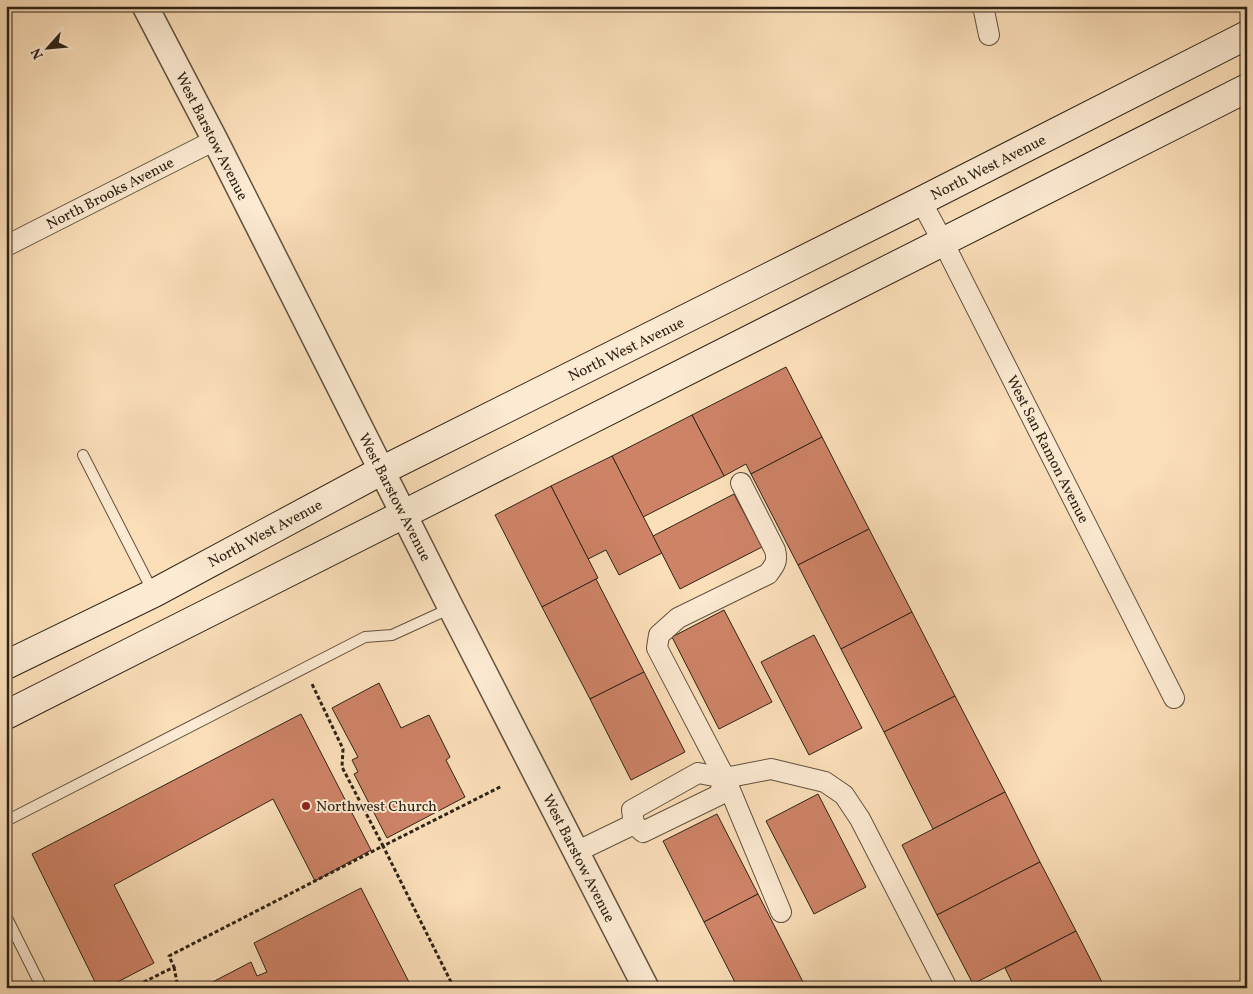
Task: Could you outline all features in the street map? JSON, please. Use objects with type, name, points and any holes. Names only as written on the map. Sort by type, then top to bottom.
[{"type":"main road","name":"North West Avenue","points":[[6,665],[154,593],[381,471],[921,202],[1247,35]]},
{"type":"main road","points":[[6,714],[402,512],[1247,88]]},
{"type":"street","name":"West Barstow Avenue","points":[[145,6],[646,988]]},
{"type":"street","points":[[983,6],[989,35]]},
{"type":"street","name":"North Brooks Avenue","points":[[6,246],[215,140]]},
{"type":"street","name":"West San Ramon Avenue","points":[[921,202],[1174,698]]},
{"type":"street","points":[[741,483],[775,550],[777,558],[775,565],[768,574],[678,618],[659,635],[657,641],[658,648],[725,778],[781,912]]},
{"type":"street","points":[[725,778],[719,795],[643,832],[634,824],[632,810],[698,773],[725,778],[770,769],[825,782],[844,795],[860,819],[948,988]]},
{"type":"street","points":[[576,852],[634,824]]},
{"type":"lane","points":[[84,455],[154,593]]},
{"type":"lane","points":[[6,821],[365,637],[392,635],[451,608]]},
{"type":"lane","points":[[6,916],[42,988]]},
{"type":"path","points":[[304,668],[344,749],[342,767],[454,988]]},
{"type":"path","points":[[178,988],[170,956],[502,786]]},
{"type":"path","points":[[132,988],[174,967]]},
{"type":"building","points":[[786,367],[822,437],[751,474],[746,464],[724,476],[692,415]]},
{"type":"building","points":[[692,415],[724,476],[643,517],[612,456]]},
{"type":"building","points":[[822,437],[869,529],[798,565],[751,474]]},
{"type":"building","points":[[612,456],[662,553],[619,575],[606,550],[588,559],[551,486]]},
{"type":"building","points":[[551,486],[598,578],[542,607],[495,515]]},
{"type":"building","points":[[734,494],[762,547],[680,589],[653,536]]},
{"type":"building","points":[[869,529],[912,612],[841,649],[798,565]]},
{"type":"building","points":[[596,579],[644,672],[590,699],[542,607]]},
{"type":"building","points":[[724,610],[772,702],[719,729],[672,637]]},
{"type":"building","points":[[912,612],[955,696],[884,732],[841,649]]},
{"type":"building","points":[[814,635],[862,728],[809,755],[761,662]]},
{"type":"building","points":[[644,672],[685,752],[631,780],[590,699]]},
{"type":"building","points":[[379,683],[401,728],[429,715],[450,757],[446,760],[465,797],[387,838],[354,774],[358,772],[352,760],[358,757],[332,708]]},
{"type":"building","points":[[955,696],[1005,792],[933,829],[884,732]]},
{"type":"building","points":[[301,714],[371,850],[315,881],[273,799],[114,885],[154,963],[106,988],[98,988],[32,854]]},
{"type":"building","points":[[1005,792],[1040,862],[937,915],[902,845]]},
{"type":"building","points":[[818,794],[866,887],[814,914],[766,821]]},
{"type":"building","points":[[717,814],[758,894],[704,922],[663,841]]},
{"type":"building","points":[[1040,862],[1076,931],[973,984],[937,915]]},
{"type":"building","points":[[361,888],[412,988],[201,988],[251,962],[257,976],[267,972],[254,943]]},
{"type":"building","points":[[758,894],[803,982],[793,988],[738,988],[704,922]]},
{"type":"building","points":[[1076,931],[1105,988],[1015,988],[1005,968]]},
{"type":"place","name":"Northwest Church","points":[[306,806]]}]
